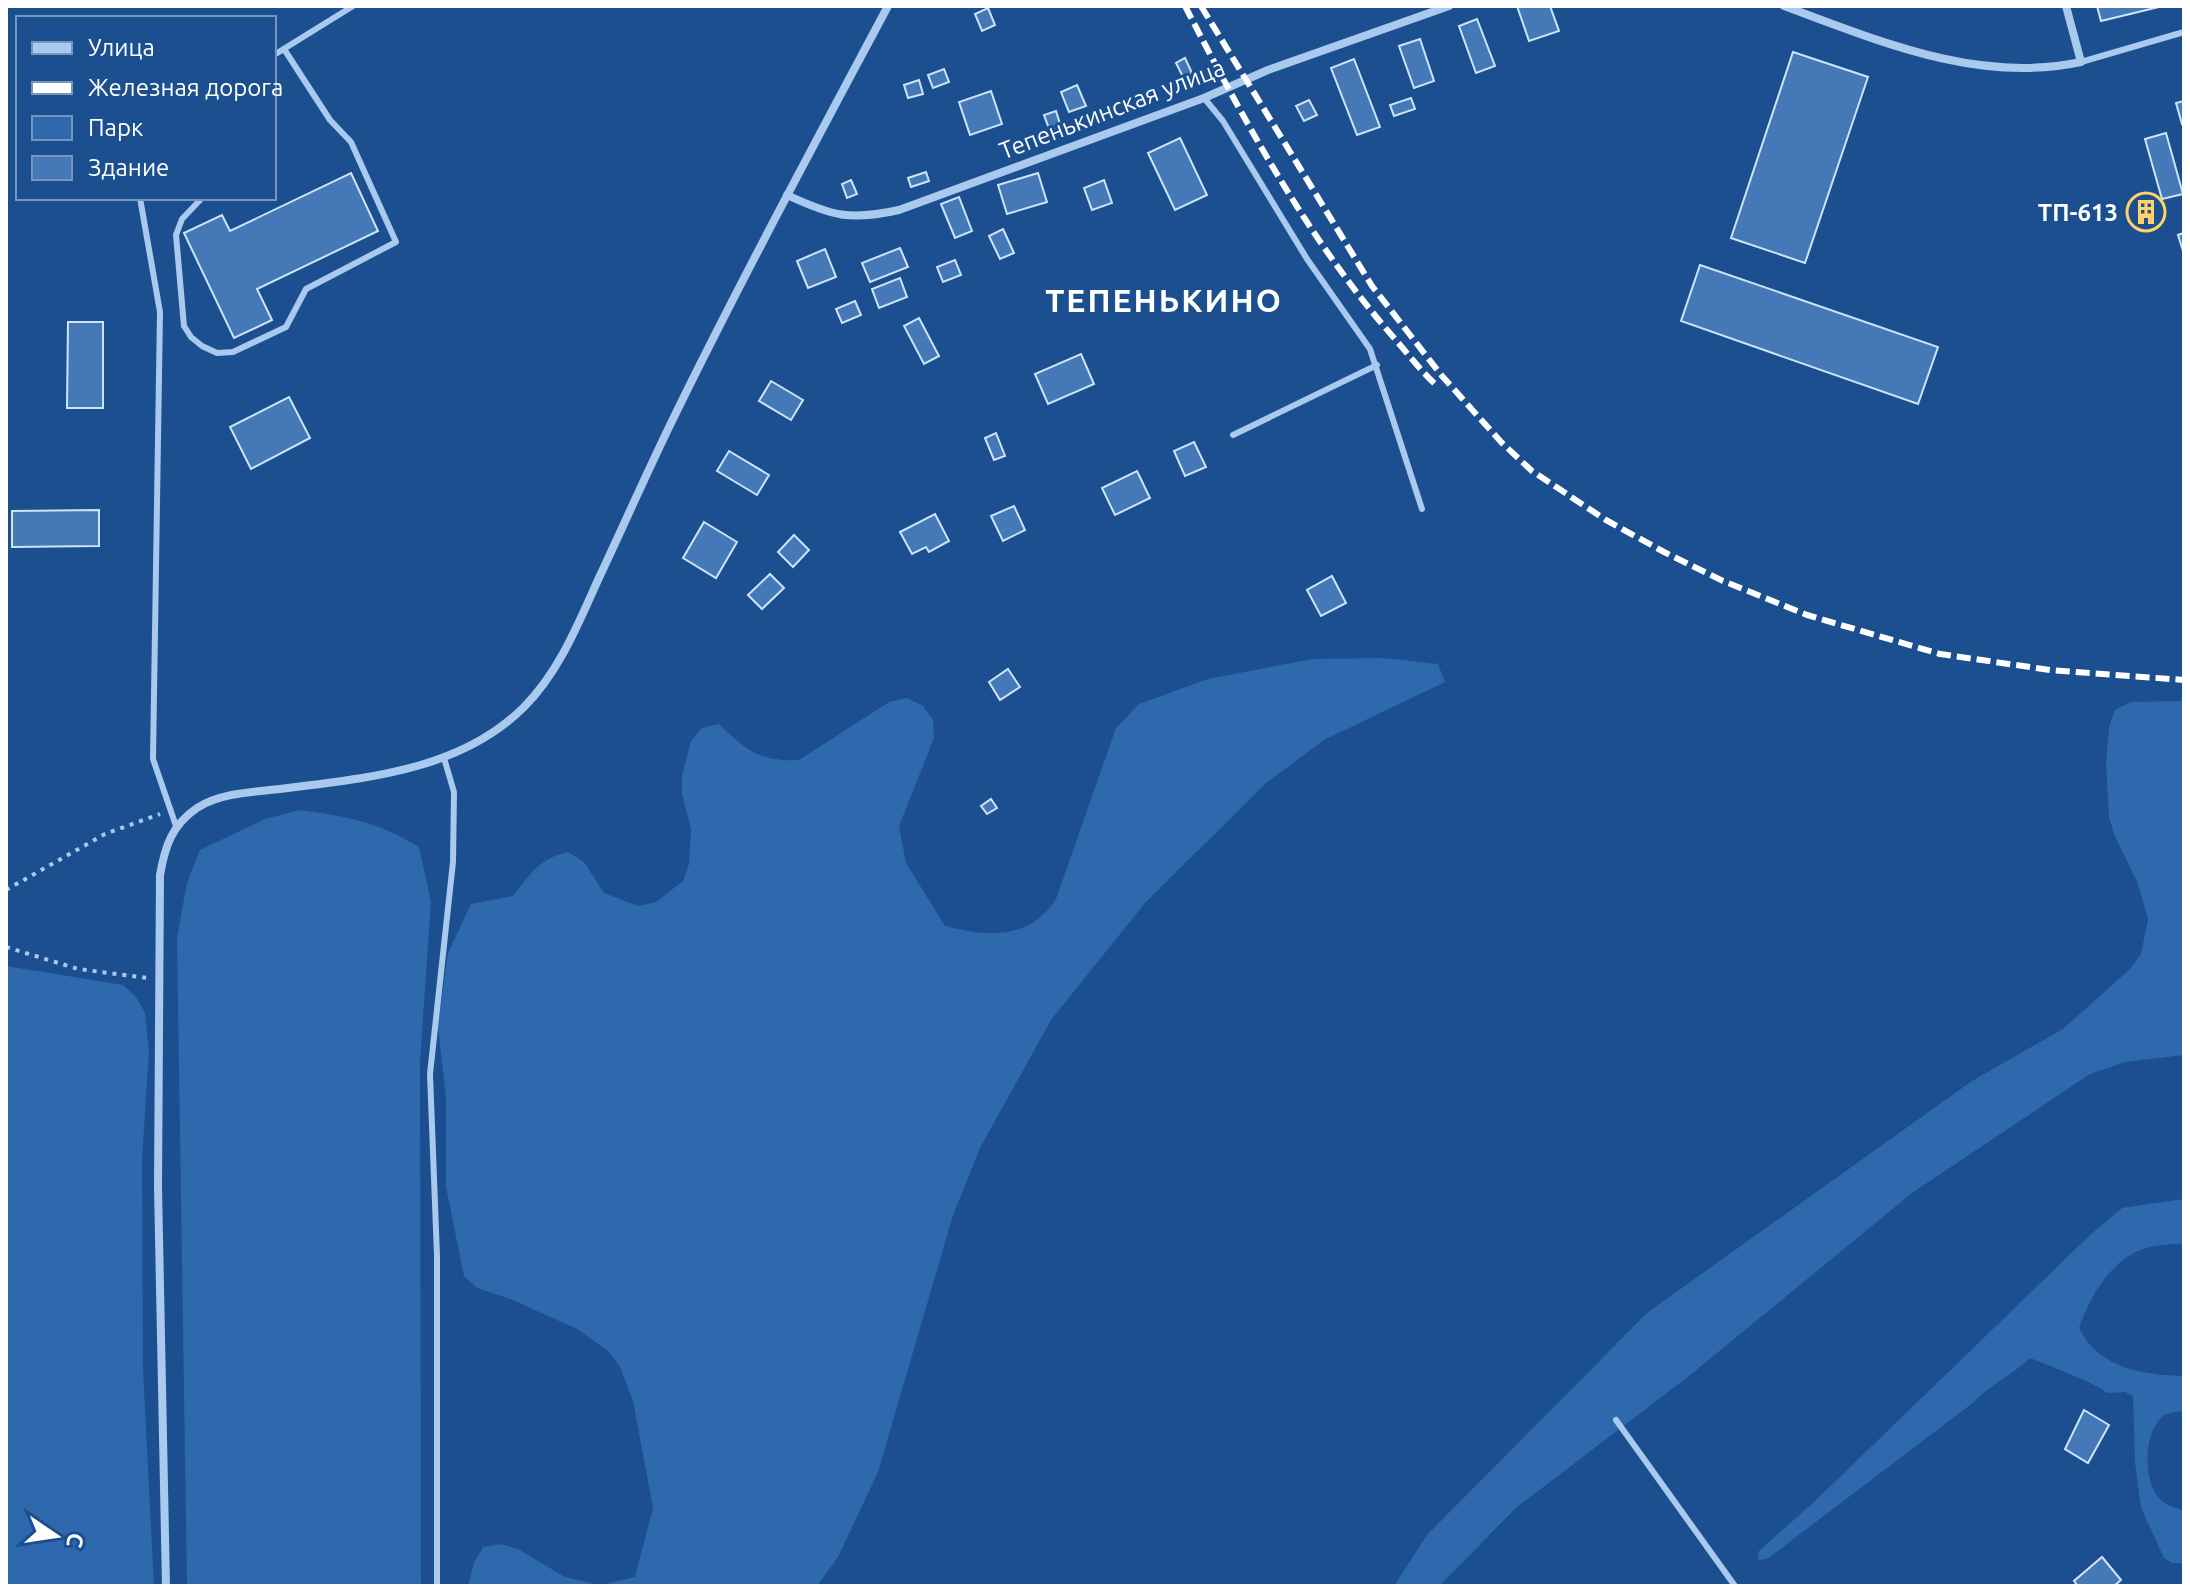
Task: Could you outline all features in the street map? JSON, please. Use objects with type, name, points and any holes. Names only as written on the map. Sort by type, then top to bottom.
[{"type":"street","points":[[166,1586],[158,1187],[160,875],[165,847],[176,826],[198,807],[228,796],[375,777],[444,758],[489,736],[525,706],[558,664],[672,420],[888,6]]},
{"type":"street","name":"Тепенькинская улица","points":[[787,195],[822,211],[852,217],[899,210],[1204,98],[1268,70],[1449,6]]},
{"type":"street","points":[[1784,6],[1907,51],[1978,66],[2048,69],[2081,62],[2066,6]]},
{"type":"lane","points":[[276,54],[353,6]]},
{"type":"lane","points":[[2081,62],[2184,32]]},
{"type":"lane","points":[[200,200],[182,219],[176,235],[184,326],[202,346],[217,353],[233,352],[286,327],[306,289],[396,242],[351,142],[330,120],[284,49]]},
{"type":"lane","points":[[1204,98],[1223,121],[1307,259],[1362,335],[1377,365],[1422,509]]},
{"type":"lane","points":[[140,200],[160,312],[153,759],[176,826]]},
{"type":"lane","points":[[1233,435],[1377,365]]},
{"type":"lane","points":[[437,1586],[437,1256],[430,1074],[453,862],[454,792],[444,758]]},
{"type":"lane","points":[[1616,1420],[1735,1586]]},
{"type":"path","points":[[6,890],[105,834],[170,810]]},
{"type":"path","points":[[6,947],[78,969],[159,979]]},
{"type":"green space","points":[[1384,658],[1438,664],[1445,682],[1324,740],[1265,784],[1145,903],[1051,1020],[981,1146],[953,1215],[878,1472],[838,1557],[817,1586],[468,1586],[474,1563],[483,1547],[501,1544],[518,1549],[565,1577],[600,1585],[635,1577],[653,1508],[633,1401],[620,1367],[609,1352],[579,1330],[513,1300],[477,1288],[464,1276],[446,1187],[446,1097],[438,1026],[448,953],[471,904],[513,896],[543,863],[568,852],[584,862],[604,893],[638,906],[656,902],[683,881],[689,864],[691,829],[682,794],[682,776],[691,741],[702,728],[719,724],[754,752],[774,759],[799,760],[889,702],[907,698],[923,706],[933,720],[934,738],[899,826],[906,863],[945,926],[992,933],[1021,928],[1034,922],[1056,899],[1116,728],[1139,704],[1208,679],[1312,659]]},
{"type":"green space","points":[[2184,701],[2184,1055],[2125,1062],[2090,1074],[1912,1193],[1689,1376],[1517,1507],[1439,1586],[1394,1586],[1427,1535],[1647,1313],[1972,1081],[2063,1029],[2131,968],[2141,954],[2148,919],[2138,884],[2109,817],[2106,763],[2109,727],[2115,710],[2131,702]]},
{"type":"green space","points":[[300,810],[362,821],[419,847],[431,902],[420,1062],[421,1586],[187,1586],[177,938],[187,883],[200,850],[265,819]]},
{"type":"green space","points":[[6,966],[123,985],[136,997],[145,1013],[149,1051],[142,1159],[143,1370],[154,1586],[6,1586]]},
{"type":"green space","points":[[2184,1199],[2184,1243],[2146,1248],[2123,1260],[2096,1291],[2079,1328],[2087,1342],[2098,1352],[2123,1367],[2153,1374],[2184,1376],[2184,1411],[2169,1413],[2155,1426],[2148,1447],[2148,1471],[2161,1500],[2184,1511],[2184,1563],[2172,1563],[2164,1558],[2141,1508],[2135,1462],[2133,1396],[2125,1392],[2107,1393],[2030,1358],[1767,1559],[1758,1560],[1759,1551],[1814,1502],[2090,1235],[2122,1208]]},
{"type":"building","points":[[1517,6],[1550,6],[1559,31],[1529,41]]},
{"type":"building","points":[[2097,6],[2163,6],[2101,21]]},
{"type":"building","points":[[988,8],[995,25],[982,31],[975,14]]},
{"type":"building","points":[[1477,19],[1495,66],[1476,73],[1459,26]]},
{"type":"building","points":[[1420,39],[1434,81],[1414,88],[1399,46]]},
{"type":"building","points":[[1793,52],[1868,77],[1805,263],[1731,238]]},
{"type":"building","points":[[1185,58],[1192,73],[1183,77],[1176,63]]},
{"type":"building","points":[[1354,59],[1380,127],[1357,135],[1331,68]]},
{"type":"building","points":[[944,69],[949,82],[933,88],[928,75]]},
{"type":"building","points":[[919,80],[923,94],[908,98],[904,85]]},
{"type":"building","points":[[1077,85],[1086,106],[1069,112],[1061,92]]},
{"type":"building","points":[[991,91],[1002,124],[970,135],[959,102]]},
{"type":"building","points":[[1411,98],[1415,109],[1394,116],[1390,105]]},
{"type":"building","points":[[1309,100],[1317,115],[1304,121],[1296,106]]},
{"type":"building","points":[[2184,101],[2184,123],[2182,124],[2176,103]]},
{"type":"building","points":[[1056,111],[1061,127],[1050,131],[1044,115]]},
{"type":"building","points":[[2166,133],[2183,194],[2162,199],[2145,139]]},
{"type":"building","points":[[1180,138],[1207,195],[1175,210],[1148,153]]},
{"type":"building","points":[[926,172],[929,181],[911,187],[908,178]]},
{"type":"building","points":[[351,173],[378,231],[257,289],[272,320],[234,338],[184,233],[222,215],[230,231]]},
{"type":"building","points":[[1038,173],[1047,202],[1007,214],[998,185]]},
{"type":"building","points":[[851,180],[857,194],[847,198],[842,184]]},
{"type":"building","points":[[1104,180],[1112,203],[1092,210],[1084,188]]},
{"type":"building","points":[[959,197],[972,231],[955,238],[941,204]]},
{"type":"building","name":"ТП-613","points":[[2150,206],[2152,214],[2142,217],[2139,209]]},
{"type":"building","points":[[1003,229],[1014,253],[1000,259],[989,236]]},
{"type":"building","points":[[2184,233],[2184,254],[2178,235]]},
{"type":"building","points":[[900,248],[908,267],[870,282],[862,263]]},
{"type":"building","points":[[825,249],[836,277],[808,288],[797,261]]},
{"type":"building","points":[[955,260],[961,275],[943,282],[937,267]]},
{"type":"building","points":[[1700,265],[1938,347],[1918,404],[1681,321]]},
{"type":"building","points":[[900,278],[907,297],[879,308],[872,289]]},
{"type":"building","points":[[855,301],[861,315],[842,323],[836,309]]},
{"type":"building","points":[[919,318],[939,356],[924,364],[904,326]]},
{"type":"building","points":[[68,322],[103,322],[103,408],[67,408]]},
{"type":"building","points":[[1081,354],[1094,384],[1048,404],[1035,374]]},
{"type":"building","points":[[771,381],[803,400],[791,420],[759,401]]},
{"type":"building","points":[[289,397],[310,438],[251,469],[230,427]]},
{"type":"building","points":[[996,433],[1005,456],[994,460],[985,438]]},
{"type":"building","points":[[1194,442],[1206,467],[1185,476],[1174,451]]},
{"type":"building","points":[[729,451],[769,475],[757,495],[717,471]]},
{"type":"building","points":[[1137,471],[1150,498],[1115,515],[1102,488]]},
{"type":"building","points":[[1014,506],[1025,530],[1003,541],[991,516]]},
{"type":"building","points":[[99,510],[99,546],[12,547],[12,511]]},
{"type":"building","points":[[935,514],[949,541],[929,552],[926,547],[912,554],[900,532]]},
{"type":"building","points":[[704,522],[737,542],[716,578],[683,558]]},
{"type":"building","points":[[794,535],[809,550],[793,567],[778,552]]},
{"type":"building","points":[[770,574],[784,588],[762,609],[748,595]]},
{"type":"building","points":[[1332,576],[1346,603],[1321,616],[1307,590]]},
{"type":"building","points":[[1008,669],[1020,687],[1000,700],[989,682]]},
{"type":"building","points":[[991,799],[997,808],[987,814],[981,806]]},
{"type":"building","points":[[2084,1410],[2109,1425],[2088,1463],[2065,1449]]},
{"type":"building","points":[[2102,1557],[2121,1580],[2114,1586],[2078,1586],[2074,1581]]},
{"type":"railway","points":[[1185,6],[1255,136],[1306,221],[1363,301],[1436,385]]},
{"type":"railway","points":[[1201,6],[1372,286],[1442,376],[1502,443],[1532,471],[1606,520],[1664,552],[1723,581],[1807,615],[1940,654],[2050,670],[2184,680]]},
{"type":"place","name":"ТП-613","points":[[2146,212]]},
{"type":"district","name":"ТЕПЕНЬКИНО","points":[[1164,300]]}]
